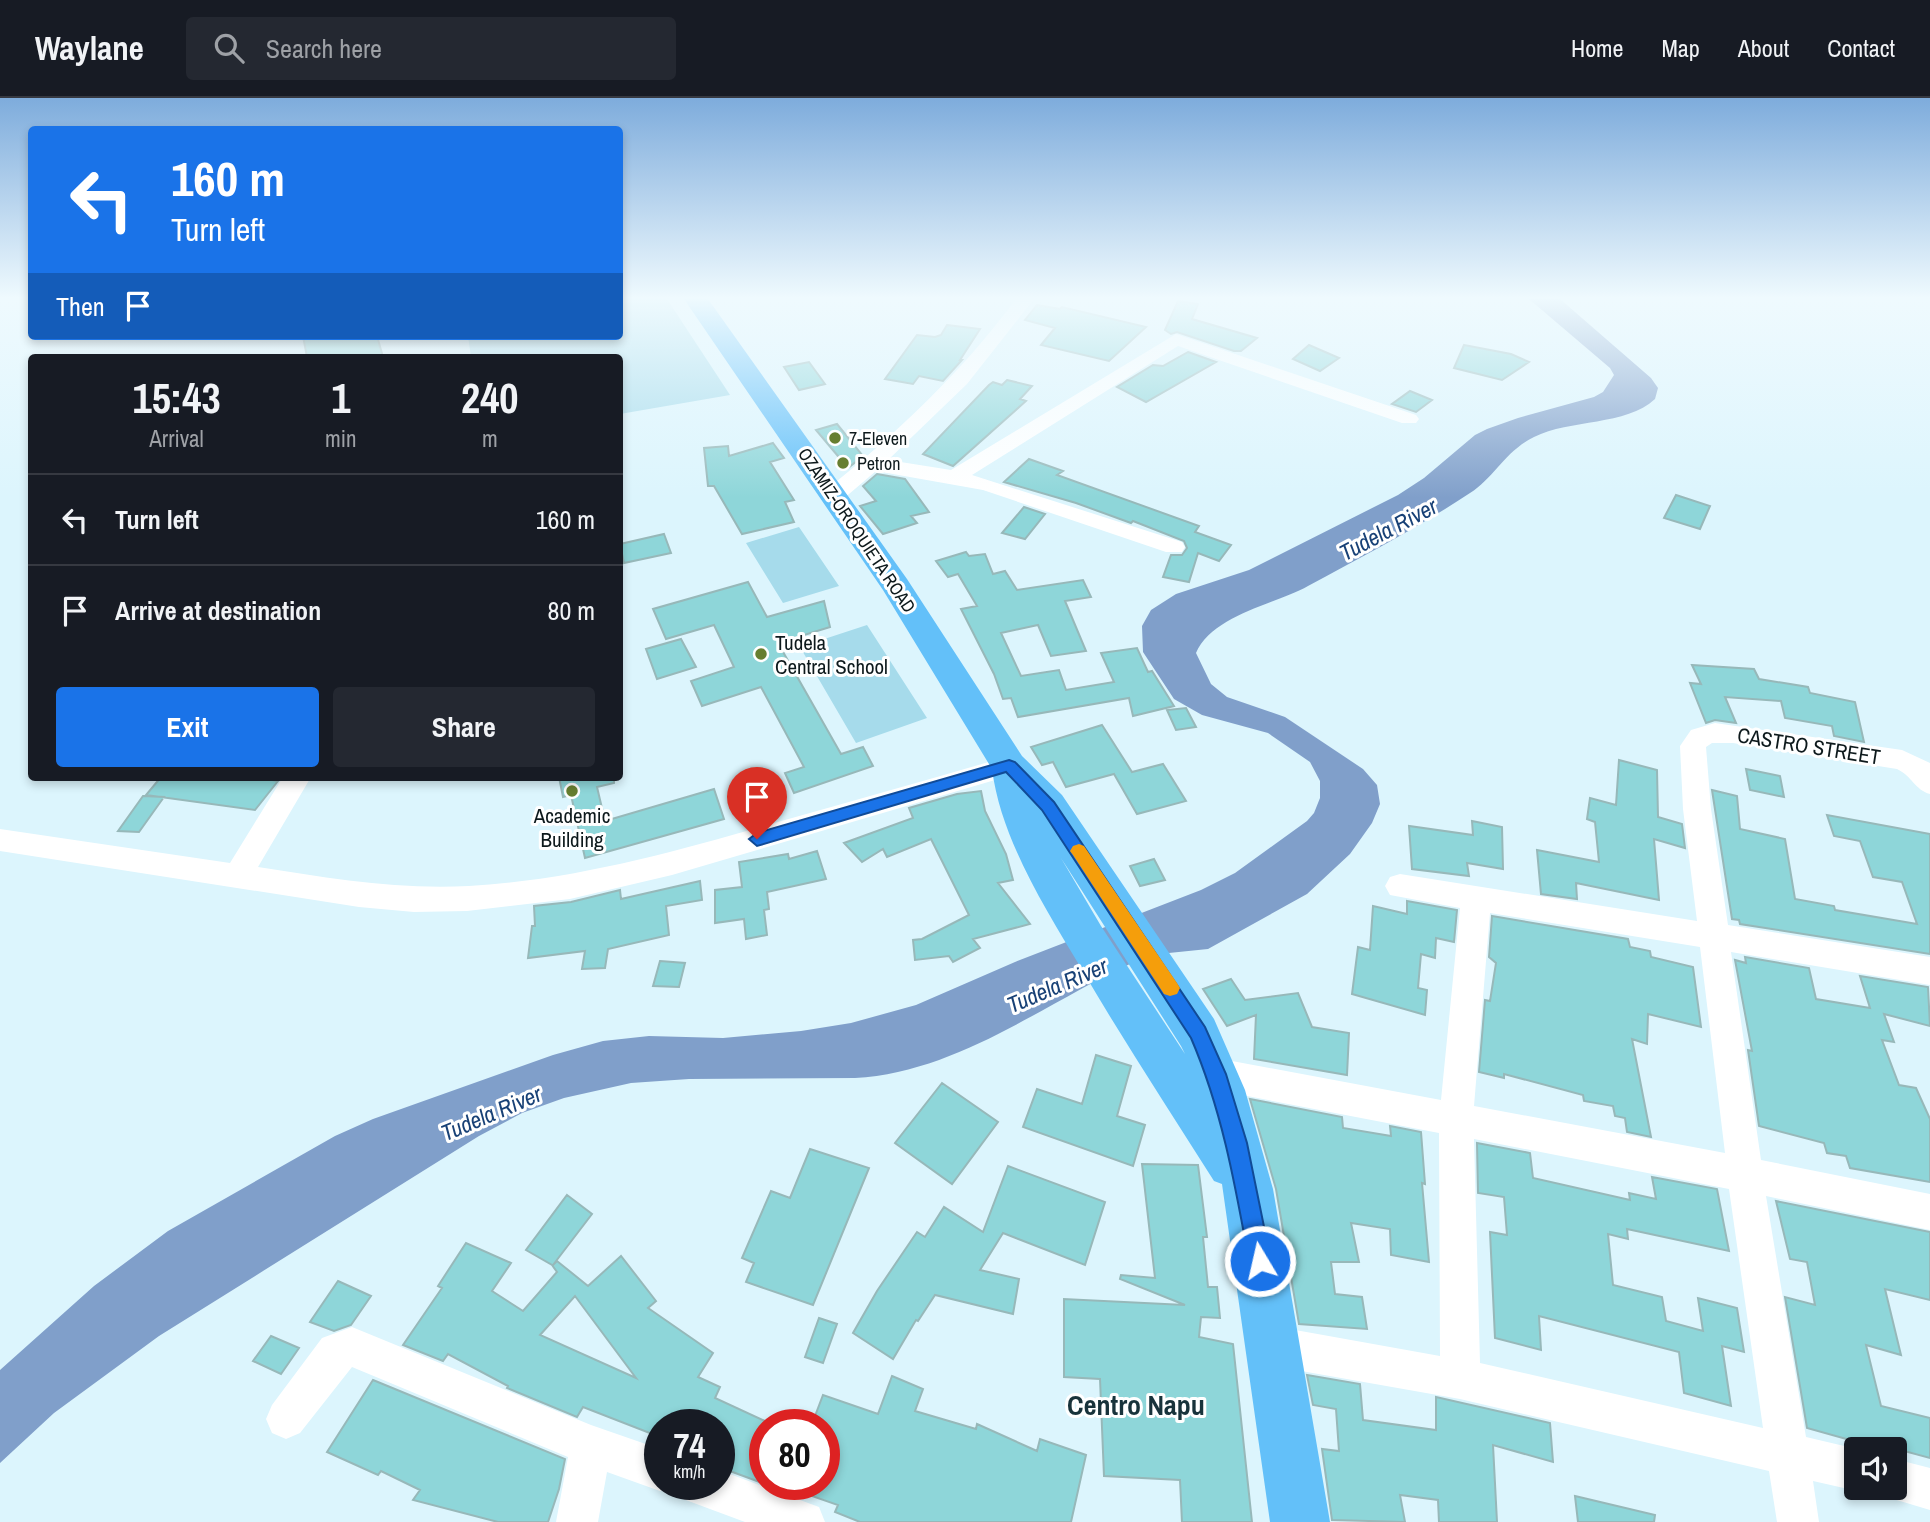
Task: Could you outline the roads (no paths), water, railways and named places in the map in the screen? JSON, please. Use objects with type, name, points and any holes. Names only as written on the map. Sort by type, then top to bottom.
[{"type":"highway","name":"OZAMIZ-OROQUIETA ROAD","points":[[743,365],[924,629],[1009,766],[1048,806],[1198,1033],[1216,1074],[1248,1189],[1300,1522]]},
{"type":"highway","name":"OZAMIZ-OROQUIETA ROAD","points":[[1009,766],[1033,846],[1068,909],[1126,1005],[1248,1189]]},
{"type":"street","points":[[834,495],[872,464],[961,382],[974,365]]},
{"type":"street","points":[[954,477],[1134,365]]},
{"type":"street","points":[[1255,365],[1409,419]]},
{"type":"street","points":[[872,464],[954,477],[1001,489],[1174,547]]},
{"type":"street","name":"CASTRO STREET","points":[[1713,934],[1692,755],[1694,742],[1702,735],[1733,733],[1902,760],[1918,767],[1930,785]]},
{"type":"street","points":[[0,840],[407,901],[449,901],[530,894],[632,875],[1009,766]]},
{"type":"street","points":[[237,877],[295,781]]},
{"type":"street","points":[[1400,886],[1713,934],[1930,971]]},
{"type":"street","points":[[1460,1379],[1457,1119],[1476,898]]},
{"type":"street","points":[[1713,934],[1745,1174],[1798,1522]]},
{"type":"street","points":[[1216,1074],[1745,1174],[1930,1212]]},
{"type":"street","points":[[1273,1346],[1460,1379],[1844,1467]]},
{"type":"street","points":[[286,1419],[330,1359],[342,1349],[352,1347],[591,1446],[644,1464]]},
{"type":"street","points":[[577,1522],[591,1446]]},
{"type":"street","points":[[1907,1483],[1930,1489]]},
{"type":"street","points":[[735,1497],[804,1522]]},
{"type":"water","name":"Tudela River","points":[[1607,365],[1637,365],[1658,388],[1655,399],[1629,414],[1564,427],[1534,437],[1507,457],[1478,487],[1451,506],[1308,586],[1230,620],[1204,640],[1196,653],[1211,684],[1227,697],[1285,717],[1363,769],[1377,785],[1380,804],[1372,823],[1350,854],[1307,894],[1208,949],[1159,954],[1132,963],[998,1034],[929,1063],[892,1073],[855,1078],[689,1079],[631,1083],[564,1098],[522,1113],[479,1136],[159,1336],[54,1413],[0,1463],[0,1370],[94,1286],[168,1231],[335,1136],[373,1119],[553,1055],[603,1041],[649,1036],[723,1038],[801,1031],[851,1023],[916,1005],[1015,962],[1201,890],[1235,873],[1307,821],[1314,813],[1320,798],[1320,781],[1310,762],[1268,733],[1202,715],[1174,699],[1143,652],[1142,626],[1151,610],[1176,594],[1249,570],[1398,495],[1424,478],[1475,435],[1487,429],[1594,397],[1603,392],[1614,375]]},
{"type":"place","name":"7-Eleven","points":[[835,438]]},
{"type":"place","name":"Petron","points":[[843,463]]},
{"type":"place","name":"Tudela Central School","points":[[761,654]]},
{"type":"place","name":"Academic Building","points":[[572,791]]},
{"type":"district","name":"Centro Napu","points":[[1136,1405]]}]
